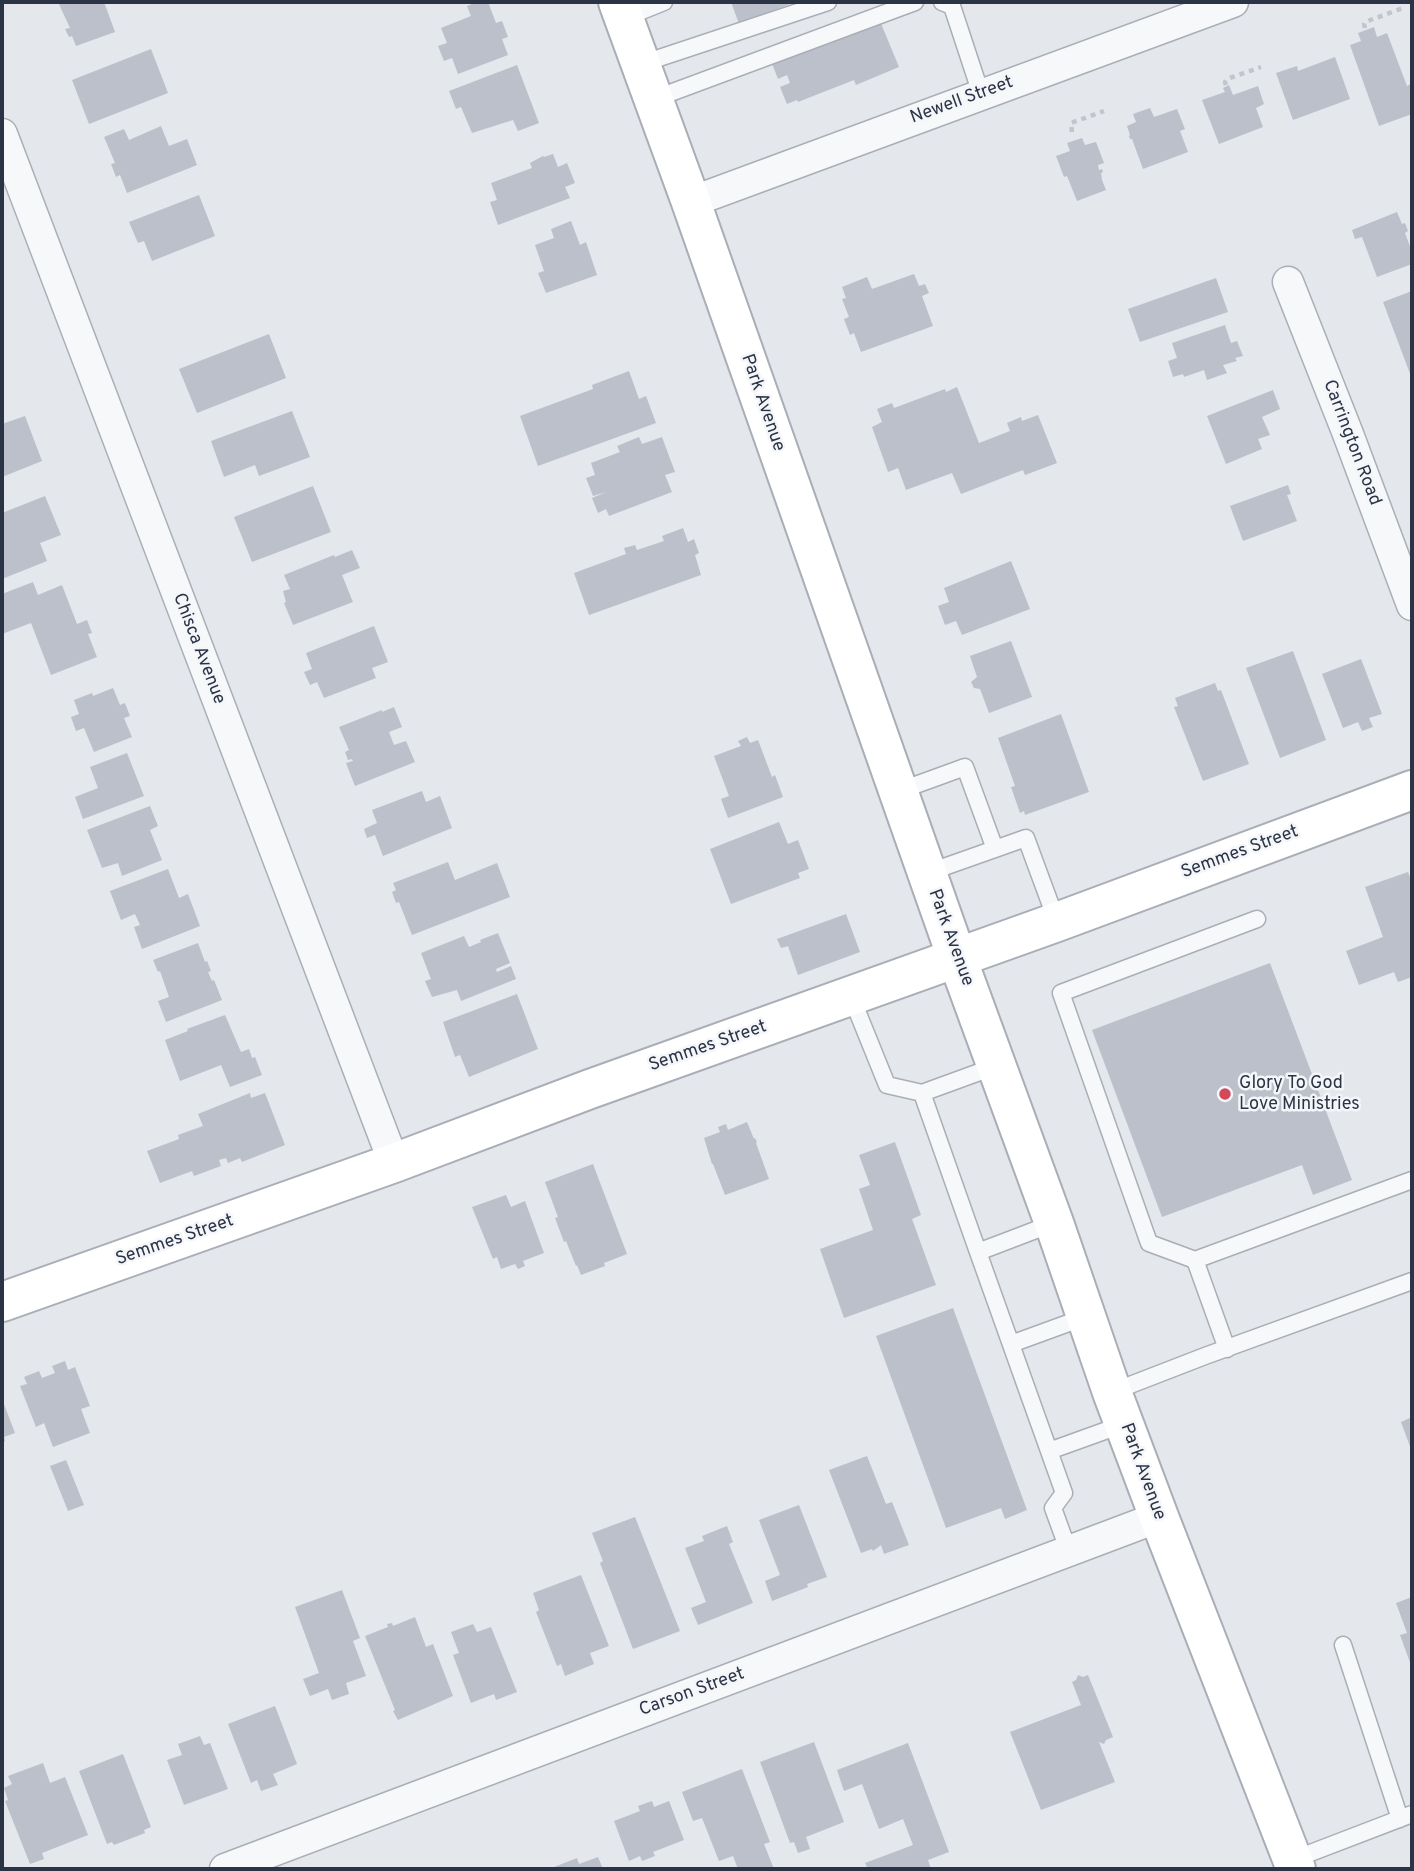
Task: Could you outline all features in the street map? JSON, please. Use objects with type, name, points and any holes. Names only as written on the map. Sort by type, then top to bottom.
[{"type":"main road","name":"Park Avenue","points":[[621,10],[1118,1408],[1294,1865]]},
{"type":"main road","name":"Semmes Street","points":[[2,1302],[1057,922],[1412,789]]},
{"type":"street","name":"Newell Street","points":[[691,202],[1233,2]]},
{"type":"street","name":"Chisca Avenue","points":[[2,134],[394,1163]]},
{"type":"street","name":"Carrington Road","points":[[1288,282],[1412,605]]},
{"type":"street","name":"Carson Street","points":[[225,1869],[1159,1517]]},
{"type":"lane","points":[[621,10],[664,2]]},
{"type":"lane","points":[[641,64],[828,2]]},
{"type":"lane","points":[[654,99],[915,2]]},
{"type":"lane","points":[[942,2],[952,6],[981,94]]},
{"type":"lane","points":[[899,791],[965,767],[995,849]]},
{"type":"lane","points":[[927,873],[1026,838],[1057,922]]},
{"type":"lane","points":[[1257,919],[1061,993],[1149,1243],[1195,1260],[1412,1180]]},
{"type":"lane","points":[[851,996],[887,1085],[922,1093],[996,1066]]},
{"type":"lane","points":[[922,1093],[1064,1493],[1053,1508],[1069,1552]]},
{"type":"lane","points":[[978,1252],[1054,1223]]},
{"type":"lane","points":[[1195,1260],[1227,1349]]},
{"type":"lane","points":[[1049,1451],[1118,1408],[1227,1349],[1412,1281]]},
{"type":"lane","points":[[1011,1344],[1085,1317]]},
{"type":"lane","points":[[1294,1865],[1406,1817],[1343,1645]]},
{"type":"path","points":[[1365,28],[1365,22],[1403,8]]},
{"type":"path","points":[[1226,85],[1227,79],[1261,67]]},
{"type":"path","points":[[1072,132],[1071,123],[1104,111]]},
{"type":"building","points":[[58,2],[104,2],[115,32],[76,46],[65,29],[70,28]]},
{"type":"building","points":[[488,2],[496,23],[502,21],[508,37],[502,39],[508,55],[458,74],[452,58],[444,61],[438,46],[447,43],[441,28],[471,16],[467,6]]},
{"type":"building","points":[[731,2],[795,2],[739,24]]},
{"type":"building","points":[[880,21],[899,67],[856,85],[854,80],[787,104],[780,87],[790,83],[787,75],[778,79],[771,61],[802,48],[804,52]]},
{"type":"building","points":[[1374,27],[1377,37],[1387,33],[1407,86],[1412,83],[1412,114],[1379,126],[1350,45],[1361,41],[1358,33]]},
{"type":"building","points":[[151,49],[168,93],[89,124],[72,80]]},
{"type":"building","points":[[1335,57],[1350,99],[1293,120],[1276,73],[1297,66],[1298,71]]},
{"type":"building","points":[[517,65],[539,123],[518,131],[513,120],[472,133],[461,107],[456,109],[449,91]]},
{"type":"building","points":[[1229,85],[1233,95],[1258,86],[1264,104],[1256,108],[1263,127],[1219,144],[1202,100],[1225,92],[1223,88]]},
{"type":"building","points":[[1150,108],[1154,117],[1177,109],[1185,129],[1180,131],[1188,152],[1143,169],[1127,126],[1136,122],[1133,114]]},
{"type":"building","points":[[161,126],[169,146],[187,139],[197,165],[127,193],[120,175],[116,177],[111,164],[115,163],[104,137],[124,129],[129,140]]},
{"type":"building","points":[[1082,138],[1085,145],[1096,142],[1104,163],[1098,165],[1103,172],[1102,180],[1106,190],[1077,201],[1056,156],[1070,151],[1067,143]]},
{"type":"building","points":[[553,154],[558,167],[567,163],[575,183],[565,187],[570,198],[498,225],[490,202],[497,200],[491,183],[532,168],[530,163]]},
{"type":"building","points":[[199,195],[215,236],[152,261],[144,241],[138,243],[129,222]]},
{"type":"building","points":[[1397,212],[1408,231],[1405,233],[1412,252],[1412,264],[1377,277],[1362,237],[1355,239],[1352,230]]},
{"type":"building","points":[[571,221],[580,245],[586,242],[597,275],[546,293],[538,273],[544,271],[535,245],[554,238],[551,229]]},
{"type":"building","points":[[914,274],[919,286],[925,284],[929,293],[922,296],[933,326],[861,352],[854,333],[850,335],[844,319],[849,317],[842,299],[846,298],[842,287],[867,277],[872,289]]},
{"type":"building","points":[[1216,278],[1228,312],[1140,342],[1128,309]]},
{"type":"building","points":[[1412,291],[1412,379],[1383,302]]},
{"type":"building","points":[[1225,325],[1231,343],[1237,341],[1243,356],[1223,365],[1227,373],[1207,380],[1204,370],[1184,377],[1183,374],[1173,377],[1168,361],[1177,358],[1172,343]]},
{"type":"building","points":[[269,334],[286,378],[197,413],[179,369]]},
{"type":"building","points":[[629,371],[639,399],[646,396],[656,423],[538,466],[520,416],[593,389],[592,385]]},
{"type":"building","points":[[957,387],[979,443],[1010,431],[1007,423],[1021,417],[1022,421],[1038,415],[1057,463],[1025,475],[1023,470],[961,494],[952,473],[906,490],[898,468],[888,472],[872,427],[882,422],[877,409],[892,403],[894,408]]},
{"type":"building","points":[[1273,390],[1280,409],[1262,417],[1270,435],[1258,439],[1262,449],[1226,464],[1207,416]]},
{"type":"building","points":[[292,411],[310,457],[259,476],[255,465],[224,477],[211,441]]},
{"type":"building","points":[[25,416],[42,461],[2,477],[2,424]]},
{"type":"building","points":[[639,437],[642,444],[662,437],[675,472],[665,475],[672,492],[609,516],[606,509],[598,513],[592,498],[606,492],[593,496],[586,478],[595,475],[591,463],[620,452],[617,446]]},
{"type":"building","points":[[1288,485],[1291,494],[1287,495],[1297,521],[1243,541],[1230,506]]},
{"type":"building","points":[[313,486],[331,532],[252,562],[234,517]]},
{"type":"building","points":[[45,496],[61,535],[40,543],[47,561],[2,579],[2,513]]},
{"type":"building","points":[[683,528],[688,542],[694,539],[699,553],[695,555],[701,575],[589,615],[574,573],[626,554],[624,548],[635,545],[637,550],[664,541],[662,536]]},
{"type":"building","points":[[352,550],[360,568],[342,575],[353,602],[293,625],[284,603],[283,591],[290,589],[284,575]]},
{"type":"building","points":[[1011,561],[1030,609],[962,635],[956,621],[945,625],[938,606],[949,602],[944,588]]},
{"type":"building","points":[[33,582],[38,595],[62,585],[77,624],[87,620],[92,633],[88,634],[97,657],[51,675],[31,623],[2,634],[2,594]]},
{"type":"building","points":[[374,626],[388,662],[372,668],[376,678],[324,698],[317,682],[310,685],[304,672],[312,669],[306,653]]},
{"type":"building","points":[[1011,641],[1032,697],[989,713],[980,689],[974,688],[971,682],[977,677],[970,656]]},
{"type":"building","points":[[1293,651],[1326,740],[1280,758],[1246,668]]},
{"type":"building","points":[[1361,659],[1382,714],[1369,718],[1373,727],[1362,731],[1358,722],[1343,728],[1322,674]]},
{"type":"building","points":[[1215,683],[1218,691],[1221,690],[1249,764],[1203,781],[1174,707],[1178,706],[1175,698]]},
{"type":"building","points":[[113,688],[120,705],[125,703],[130,716],[124,718],[132,737],[94,752],[84,728],[76,731],[71,717],[79,714],[74,700]]},
{"type":"building","points":[[394,707],[402,727],[389,732],[394,745],[406,741],[415,762],[355,786],[346,763],[353,761],[348,760],[345,752],[349,750],[339,727]]},
{"type":"building","points":[[1061,714],[1089,792],[1025,815],[1024,811],[1020,813],[1011,787],[1015,786],[998,738]]},
{"type":"building","points":[[747,737],[750,743],[758,740],[783,797],[728,818],[721,799],[729,796],[714,756],[741,746],[738,741]]},
{"type":"building","points":[[127,753],[144,796],[83,819],[75,797],[98,788],[90,767]]},
{"type":"building","points":[[422,791],[426,802],[440,796],[452,828],[383,856],[375,835],[367,838],[364,829],[377,823],[372,810]]},
{"type":"building","points":[[150,806],[158,826],[150,830],[162,860],[122,876],[118,863],[102,868],[87,830]]},
{"type":"building","points":[[779,822],[788,844],[798,840],[809,869],[798,873],[800,878],[731,904],[710,849]]},
{"type":"building","points":[[448,862],[455,880],[497,863],[510,897],[412,935],[399,902],[396,903],[392,892],[396,890],[393,883]]},
{"type":"building","points":[[168,869],[179,898],[188,894],[200,926],[142,949],[134,927],[140,925],[135,914],[121,920],[110,891]]},
{"type":"building","points":[[1408,872],[1412,883],[1412,977],[1398,982],[1394,972],[1359,985],[1346,951],[1383,937],[1365,887]]},
{"type":"building","points":[[846,914],[860,952],[798,975],[788,946],[781,948],[777,939]]},
{"type":"building","points":[[498,933],[510,963],[496,969],[497,972],[511,966],[516,979],[461,1001],[457,990],[432,997],[425,981],[431,979],[421,953],[464,936],[469,947]]},
{"type":"building","points":[[198,943],[222,1000],[166,1022],[158,1001],[169,997],[153,960]]},
{"type":"building","points":[[1270,963],[1352,1180],[1313,1195],[1302,1165],[1162,1217],[1092,1030]]},
{"type":"building","points":[[517,994],[538,1049],[469,1077],[460,1055],[455,1057],[443,1022]]},
{"type":"building","points":[[225,1015],[241,1052],[249,1049],[262,1075],[230,1087],[221,1065],[180,1081],[165,1040]]},
{"type":"building","points":[[250,1093],[251,1098],[265,1093],[285,1145],[242,1162],[240,1158],[228,1163],[226,1158],[219,1160],[221,1166],[194,1176],[192,1171],[160,1183],[147,1151],[203,1126],[198,1114]]},
{"type":"building","points":[[747,1122],[757,1142],[769,1179],[725,1195],[704,1138],[720,1132],[718,1127],[726,1124],[728,1130]]},
{"type":"building","points":[[895,1142],[921,1215],[912,1219],[936,1285],[844,1318],[820,1249],[873,1230],[859,1189],[870,1185],[859,1155]]},
{"type":"building","points":[[593,1164],[627,1254],[581,1275],[566,1241],[564,1242],[545,1182]]},
{"type":"building","points":[[506,1195],[511,1207],[525,1201],[544,1253],[523,1261],[525,1266],[518,1269],[515,1264],[501,1269],[497,1257],[493,1259],[472,1207]]},
{"type":"building","points":[[953,1308],[1027,1510],[1005,1519],[1001,1508],[946,1528],[876,1336]]},
{"type":"building","points":[[65,1361],[68,1370],[75,1367],[90,1406],[81,1409],[90,1433],[53,1447],[44,1423],[36,1427],[20,1386],[27,1384],[24,1377],[39,1371],[42,1378],[55,1373],[52,1366]]},
{"type":"building","points":[[2,1399],[15,1433],[4,1437],[5,1441],[2,1443]]},
{"type":"building","points":[[1412,1417],[1412,1452],[1401,1422]]},
{"type":"building","points":[[867,1456],[886,1504],[892,1502],[909,1545],[884,1554],[881,1545],[873,1551],[872,1549],[861,1553],[829,1470]]},
{"type":"building","points":[[66,1460],[84,1505],[68,1511],[50,1466]]},
{"type":"building","points":[[799,1505],[827,1577],[772,1601],[765,1581],[780,1575],[759,1520]]},
{"type":"building","points":[[635,1517],[680,1631],[633,1649],[600,1563],[603,1561],[592,1533]]},
{"type":"building","points":[[727,1526],[733,1542],[729,1544],[753,1603],[698,1625],[691,1608],[706,1602],[685,1548],[704,1541],[702,1536]]},
{"type":"building","points":[[581,1575],[609,1646],[590,1653],[594,1664],[565,1676],[561,1664],[557,1666],[536,1612],[539,1610],[533,1593]]},
{"type":"building","points":[[342,1590],[360,1638],[353,1641],[366,1676],[346,1683],[349,1694],[332,1700],[328,1689],[310,1696],[303,1679],[319,1673],[295,1607]]},
{"type":"building","points":[[1412,1597],[1412,1668],[1400,1635],[1407,1633],[1396,1603]]},
{"type":"building","points":[[415,1617],[426,1647],[433,1644],[453,1696],[398,1720],[365,1636],[388,1627],[387,1624],[392,1623],[393,1626]]},
{"type":"building","points":[[473,1624],[477,1632],[491,1627],[517,1692],[496,1700],[494,1694],[471,1703],[453,1655],[459,1653],[451,1632]]},
{"type":"building","points":[[1078,1675],[1088,1675],[1113,1737],[1104,1744],[1099,1742],[1115,1782],[1041,1810],[1010,1732],[1081,1705],[1072,1682]]},
{"type":"building","points":[[275,1706],[297,1764],[273,1774],[278,1785],[261,1791],[257,1780],[251,1783],[228,1724]]},
{"type":"building","points":[[200,1736],[204,1745],[210,1743],[228,1789],[184,1805],[167,1760],[182,1755],[178,1744]]},
{"type":"building","points":[[814,1742],[844,1822],[806,1837],[810,1849],[798,1853],[794,1842],[790,1843],[760,1762]]},
{"type":"building","points":[[908,1743],[949,1852],[928,1860],[931,1869],[868,1869],[865,1863],[913,1845],[903,1819],[879,1829],[862,1784],[844,1791],[837,1770]]},
{"type":"building","points":[[123,1754],[151,1827],[144,1830],[145,1833],[114,1845],[112,1842],[107,1844],[79,1771]]},
{"type":"building","points":[[43,1763],[50,1783],[65,1777],[88,1835],[42,1853],[44,1859],[30,1864],[5,1801],[8,1800],[4,1788],[12,1784],[8,1776]]},
{"type":"building","points":[[742,1769],[770,1842],[764,1844],[774,1869],[738,1869],[733,1856],[719,1861],[702,1818],[693,1821],[682,1792]]},
{"type":"building","points":[[652,1801],[654,1807],[669,1801],[684,1840],[653,1852],[655,1856],[642,1861],[640,1856],[629,1861],[614,1821],[640,1811],[638,1806]]},
{"type":"building","points":[[598,1857],[603,1869],[549,1869],[577,1858],[579,1864]]},
{"type":"place","name":"Glory To God Love Ministries","points":[[1225,1094]]}]
